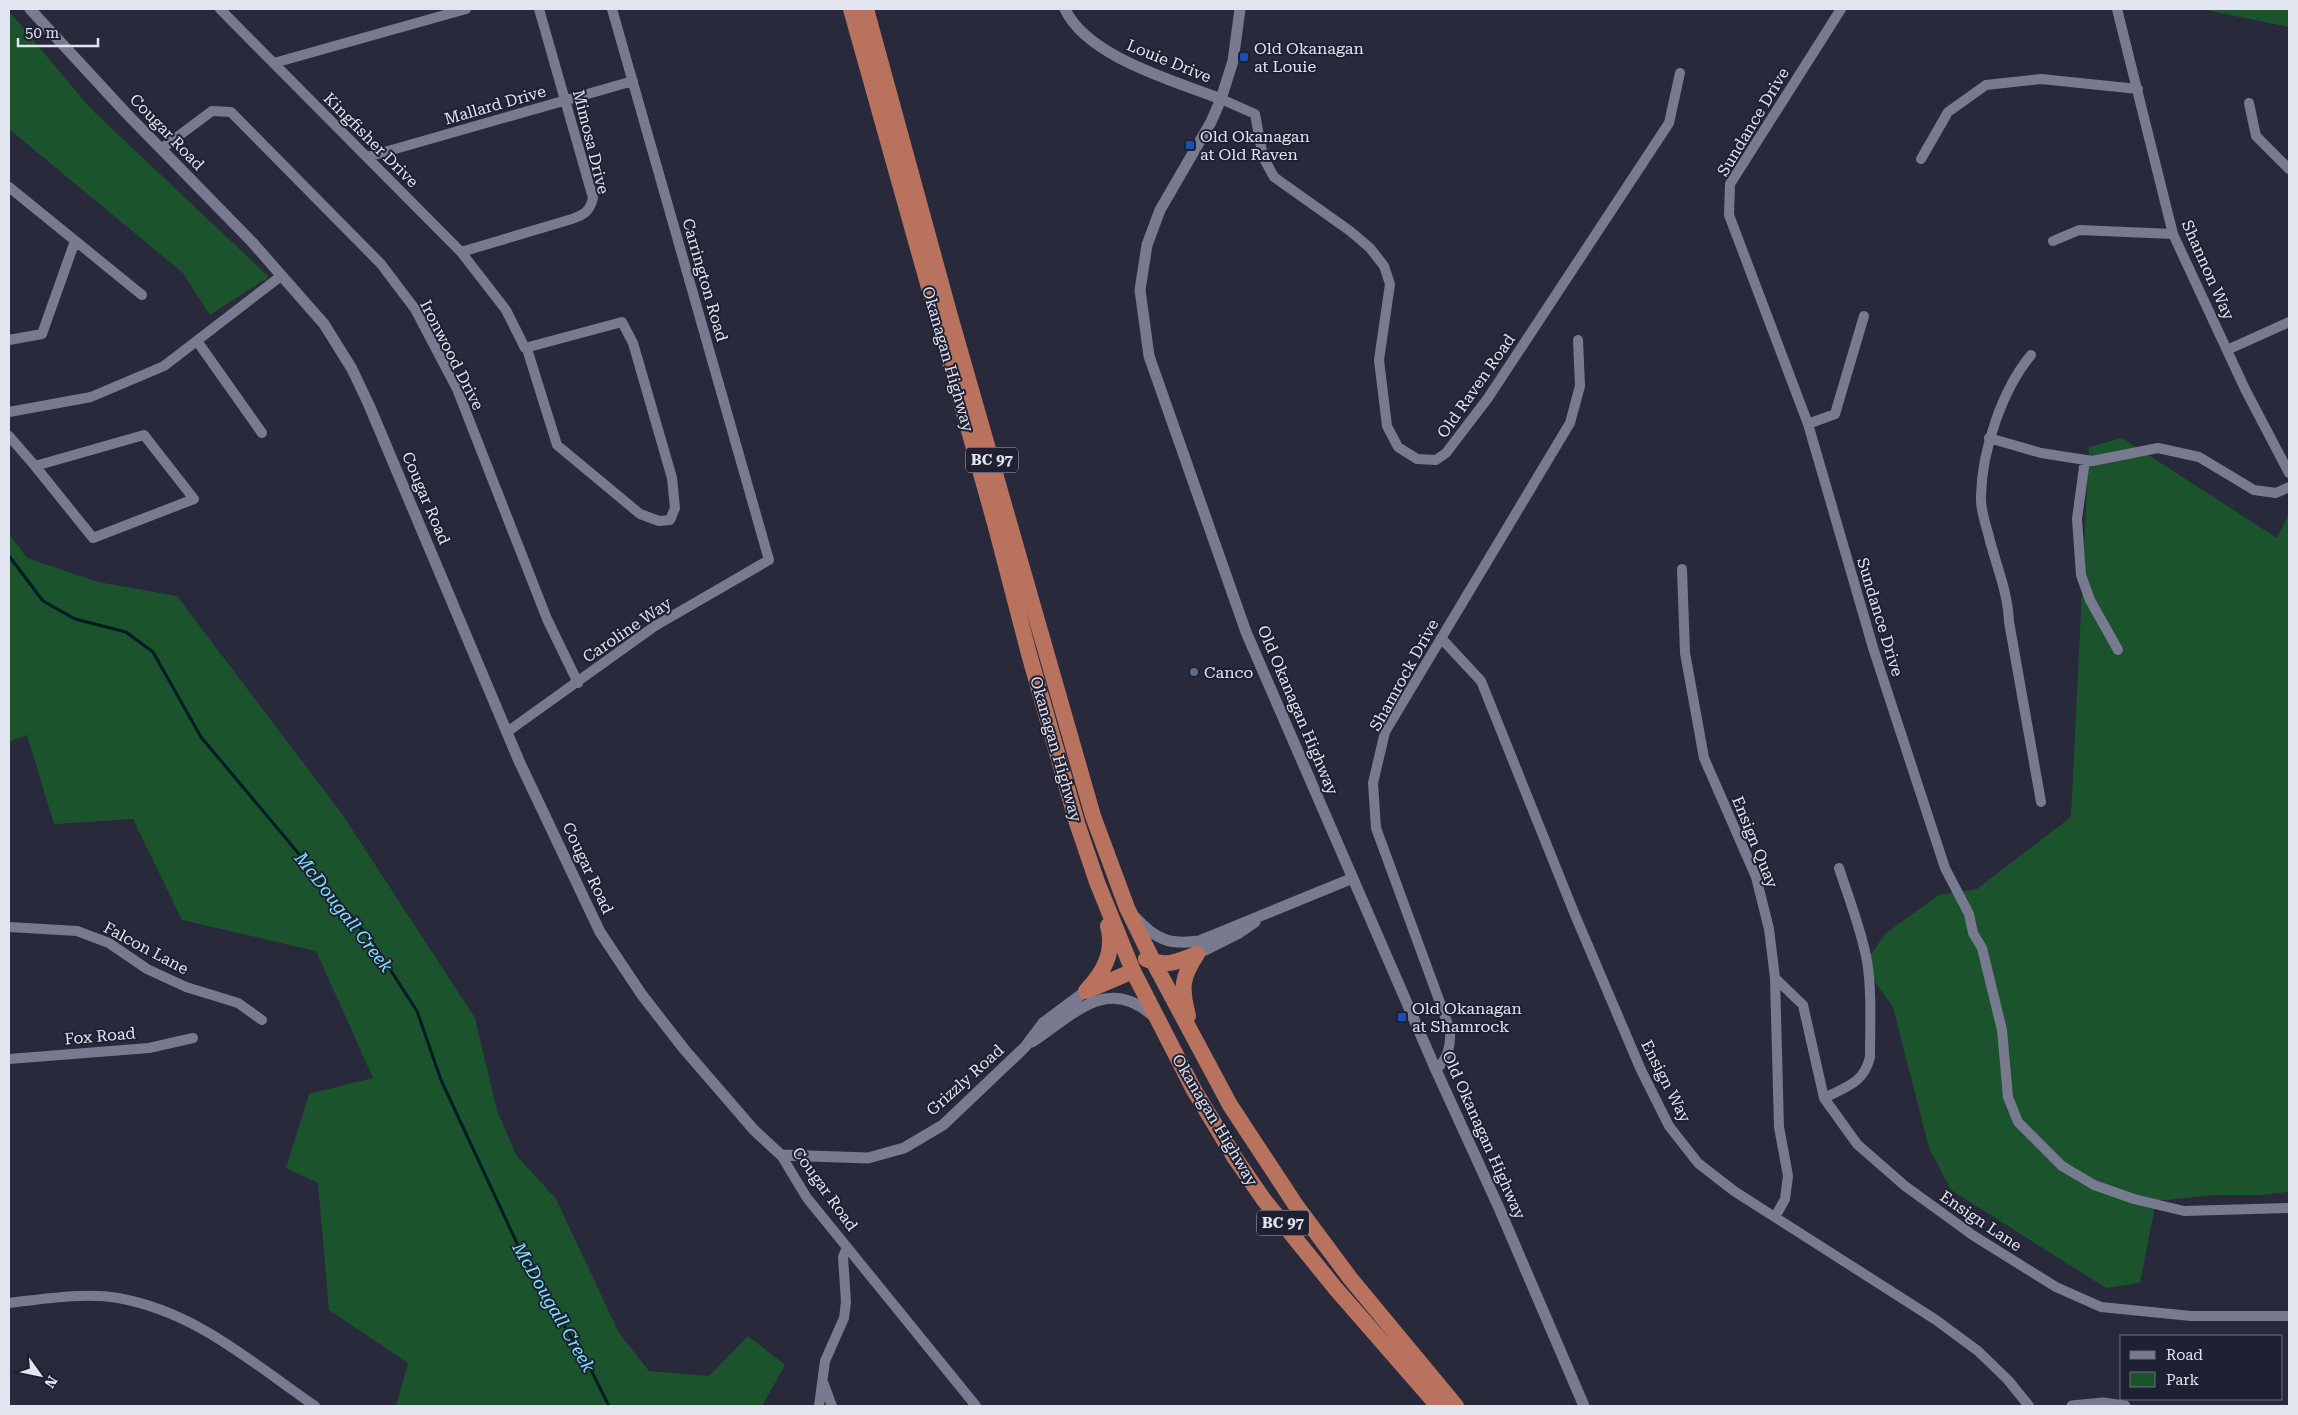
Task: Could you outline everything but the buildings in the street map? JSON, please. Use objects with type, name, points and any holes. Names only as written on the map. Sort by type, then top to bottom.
[{"type":"highway","name":"Okanagan Highway","points":[[851,9],[996,527],[1028,654],[1077,823],[1097,882],[1133,970],[1194,1090],[1235,1158],[1264,1200],[1336,1289],[1438,1406]]},
{"type":"highway","name":"Okanagan Highway","points":[[866,9],[950,316],[1093,816],[1127,908],[1193,1038],[1230,1105],[1295,1204],[1350,1278],[1456,1406]]},
{"type":"highway","points":[[1097,882],[1122,911],[1138,951],[1144,959],[1154,963],[1170,964],[1198,954]]},
{"type":"highway","points":[[1086,991],[1107,961],[1111,949],[1111,936],[1097,882]]},
{"type":"highway","points":[[1193,1038],[1183,998],[1183,978],[1198,954]]},
{"type":"highway","points":[[1086,991],[1133,970],[1150,981],[1167,1014],[1193,1038]]},
{"type":"street","name":"Cougar Road","points":[[30,9],[161,149],[252,242],[324,324],[352,369],[507,732],[600,932],[642,995],[684,1049],[754,1130],[781,1155],[807,1198],[976,1406]]},
{"type":"street","name":"Kingfisher Drive","points":[[220,9],[461,252],[506,310],[525,348],[622,322],[633,343],[672,478],[675,508],[670,520],[659,521],[640,514],[557,445],[527,349]]},
{"type":"street","points":[[274,63],[466,9]]},
{"type":"street","name":"Mimosa Drive","points":[[461,252],[584,215],[591,208],[593,198],[539,9]]},
{"type":"street","name":"Carrington Road","points":[[612,9],[769,560]]},
{"type":"street","name":"Louie Drive","points":[[1065,9],[1086,35],[1116,58],[1221,100]]},
{"type":"street","name":"Old Okanagan Highway","points":[[1240,9],[1233,61],[1221,100],[1212,120],[1160,210],[1147,245],[1140,290],[1149,356],[1246,632],[1584,1406]]},
{"type":"street","name":"Sundance Drive","points":[[1841,9],[1730,184],[1729,215],[1808,424],[1874,651],[1938,849],[1945,868],[1969,914],[1973,933],[1982,948],[2002,1030],[2008,1097],[2018,1122],[2062,1166],[2094,1185],[2134,1199],[2184,1211],[2289,1208]]},
{"type":"street","name":"Shannon Way","points":[[2118,9],[2173,234],[2227,350],[2289,473]]},
{"type":"street","name":"Old Raven Road","points":[[1221,100],[1255,114],[1263,157],[1274,177],[1363,242],[1384,266],[1390,284],[1379,360],[1388,426],[1398,447],[1417,459],[1436,460],[1446,453],[1488,398],[1669,123],[1680,73]]},
{"type":"street","points":[[1921,159],[1948,112],[1986,85],[2041,79],[2138,89]]},
{"type":"street","name":"Mallard Drive","points":[[367,157],[632,81]]},
{"type":"street","points":[[2249,103],[2256,136],[2289,169]]},
{"type":"street","name":"Ironwood Drive","points":[[161,149],[212,111],[231,112],[381,264],[415,309],[456,390],[547,619],[578,683]]},
{"type":"street","points":[[9,188],[142,295]]},
{"type":"street","points":[[2053,242],[2079,230],[2173,234]]},
{"type":"street","points":[[9,340],[42,334],[75,240]]},
{"type":"street","points":[[9,412],[91,397],[164,366],[282,276]]},
{"type":"street","points":[[1808,424],[1836,414],[1864,316]]},
{"type":"street","points":[[2227,350],[2289,322]]},
{"type":"street","points":[[197,340],[262,433]]},
{"type":"street","name":"Shamrock Drive","points":[[1436,1070],[1444,1062],[1449,1050],[1450,1030],[1376,828],[1373,783],[1385,732],[1570,423],[1580,386],[1578,340]]},
{"type":"street","points":[[2031,356],[2017,372],[1989,438],[1980,497],[1987,533],[2009,605],[2009,622],[2041,802]]},
{"type":"street","points":[[9,436],[36,466],[93,538],[194,499],[144,435],[36,466]]},
{"type":"street","points":[[1989,438],[2041,453],[2092,461],[2158,448],[2199,456],[2254,490],[2276,492],[2289,487]]},
{"type":"street","points":[[2085,460],[2077,519],[2081,576],[2090,600],[2118,650]]},
{"type":"street","name":"Caroline Way","points":[[507,732],[578,683],[654,626],[769,560]]},
{"type":"street","name":"Ensign Quay","points":[[1682,569],[1685,653],[1704,758],[1756,877],[1769,929],[1775,978],[1779,1127],[1788,1176],[1785,1199],[1775,1217]]},
{"type":"street","name":"Ensign Way","points":[[1441,638],[1481,681],[1575,915],[1641,1070],[1669,1126],[1698,1163],[1734,1192],[1936,1320],[1978,1351],[2008,1380],[2029,1406]]},
{"type":"street","points":[[1824,1098],[1861,1079],[1868,1068],[1870,1057],[1870,988],[1867,961],[1839,868]]},
{"type":"street","points":[[1127,908],[1146,929],[1168,942],[1181,944],[1199,941],[1236,924],[1265,915],[1353,878]]},
{"type":"street","points":[[1198,954],[1239,933],[1265,915]]},
{"type":"street","name":"Falcon Lane","points":[[9,927],[77,931],[109,943],[147,969],[178,983],[238,1003],[262,1020]]},
{"type":"street","name":"Ensign Lane","points":[[1775,978],[1803,1006],[1824,1098],[1857,1144],[1905,1186],[1974,1236],[2056,1287],[2102,1307],[2191,1316],[2289,1316]]},
{"type":"street","name":"Grizzly Road","points":[[1025,1047],[1043,1023],[1086,991]]},
{"type":"street","name":"Grizzly Road","points":[[781,1155],[868,1158],[904,1148],[942,1125],[1025,1047],[1081,1008],[1100,1000],[1125,999],[1146,1009],[1157,1020]]},
{"type":"street","name":"Fox Road","points":[[9,1059],[149,1048],[193,1038]]},
{"type":"street","points":[[819,1406],[825,1361],[844,1318],[846,1302],[843,1257],[847,1247]]},
{"type":"street","points":[[9,1303],[69,1297],[117,1298],[162,1309],[206,1330],[267,1371],[280,1383],[316,1406]]},
{"type":"street","points":[[822,1379],[832,1406]]},
{"type":"street","points":[[2072,1406],[2103,1403],[2125,1406]]},
{"type":"green space","points":[[2201,9],[2289,9],[2289,27]]},
{"type":"green space","points":[[9,11],[90,108],[269,277],[210,315],[183,273],[9,129]]},
{"type":"green space","points":[[2122,438],[2277,538],[2289,513],[2289,1192],[2261,1195],[2214,1195],[2156,1201],[2140,1283],[2106,1288],[1951,1190],[1929,1148],[1893,1007],[1867,971],[1867,960],[1886,933],[1939,895],[1977,889],[2071,817],[2089,447]]},
{"type":"green space","points":[[9,534],[27,558],[98,582],[177,596],[342,814],[475,1018],[497,1111],[517,1156],[556,1199],[619,1333],[649,1371],[709,1376],[748,1336],[785,1365],[762,1406],[396,1406],[408,1363],[329,1310],[318,1183],[286,1168],[309,1094],[373,1078],[316,951],[182,920],[133,819],[54,824],[27,735],[9,742]]},
{"type":"waterway","name":"McDougall Creek","points":[[9,556],[43,601],[75,619],[126,632],[153,652],[201,737],[371,940],[417,1011],[441,1080],[528,1267],[589,1366],[609,1406]]},
{"type":"place","name":"Old Okanagan at Louie","points":[[1244,57]]},
{"type":"place","name":"Old Okanagan at Old Raven","points":[[1190,145]]},
{"type":"place","name":"Canco","points":[[1194,672]]},
{"type":"place","name":"Old Okanagan at Shamrock","points":[[1402,1017]]}]
